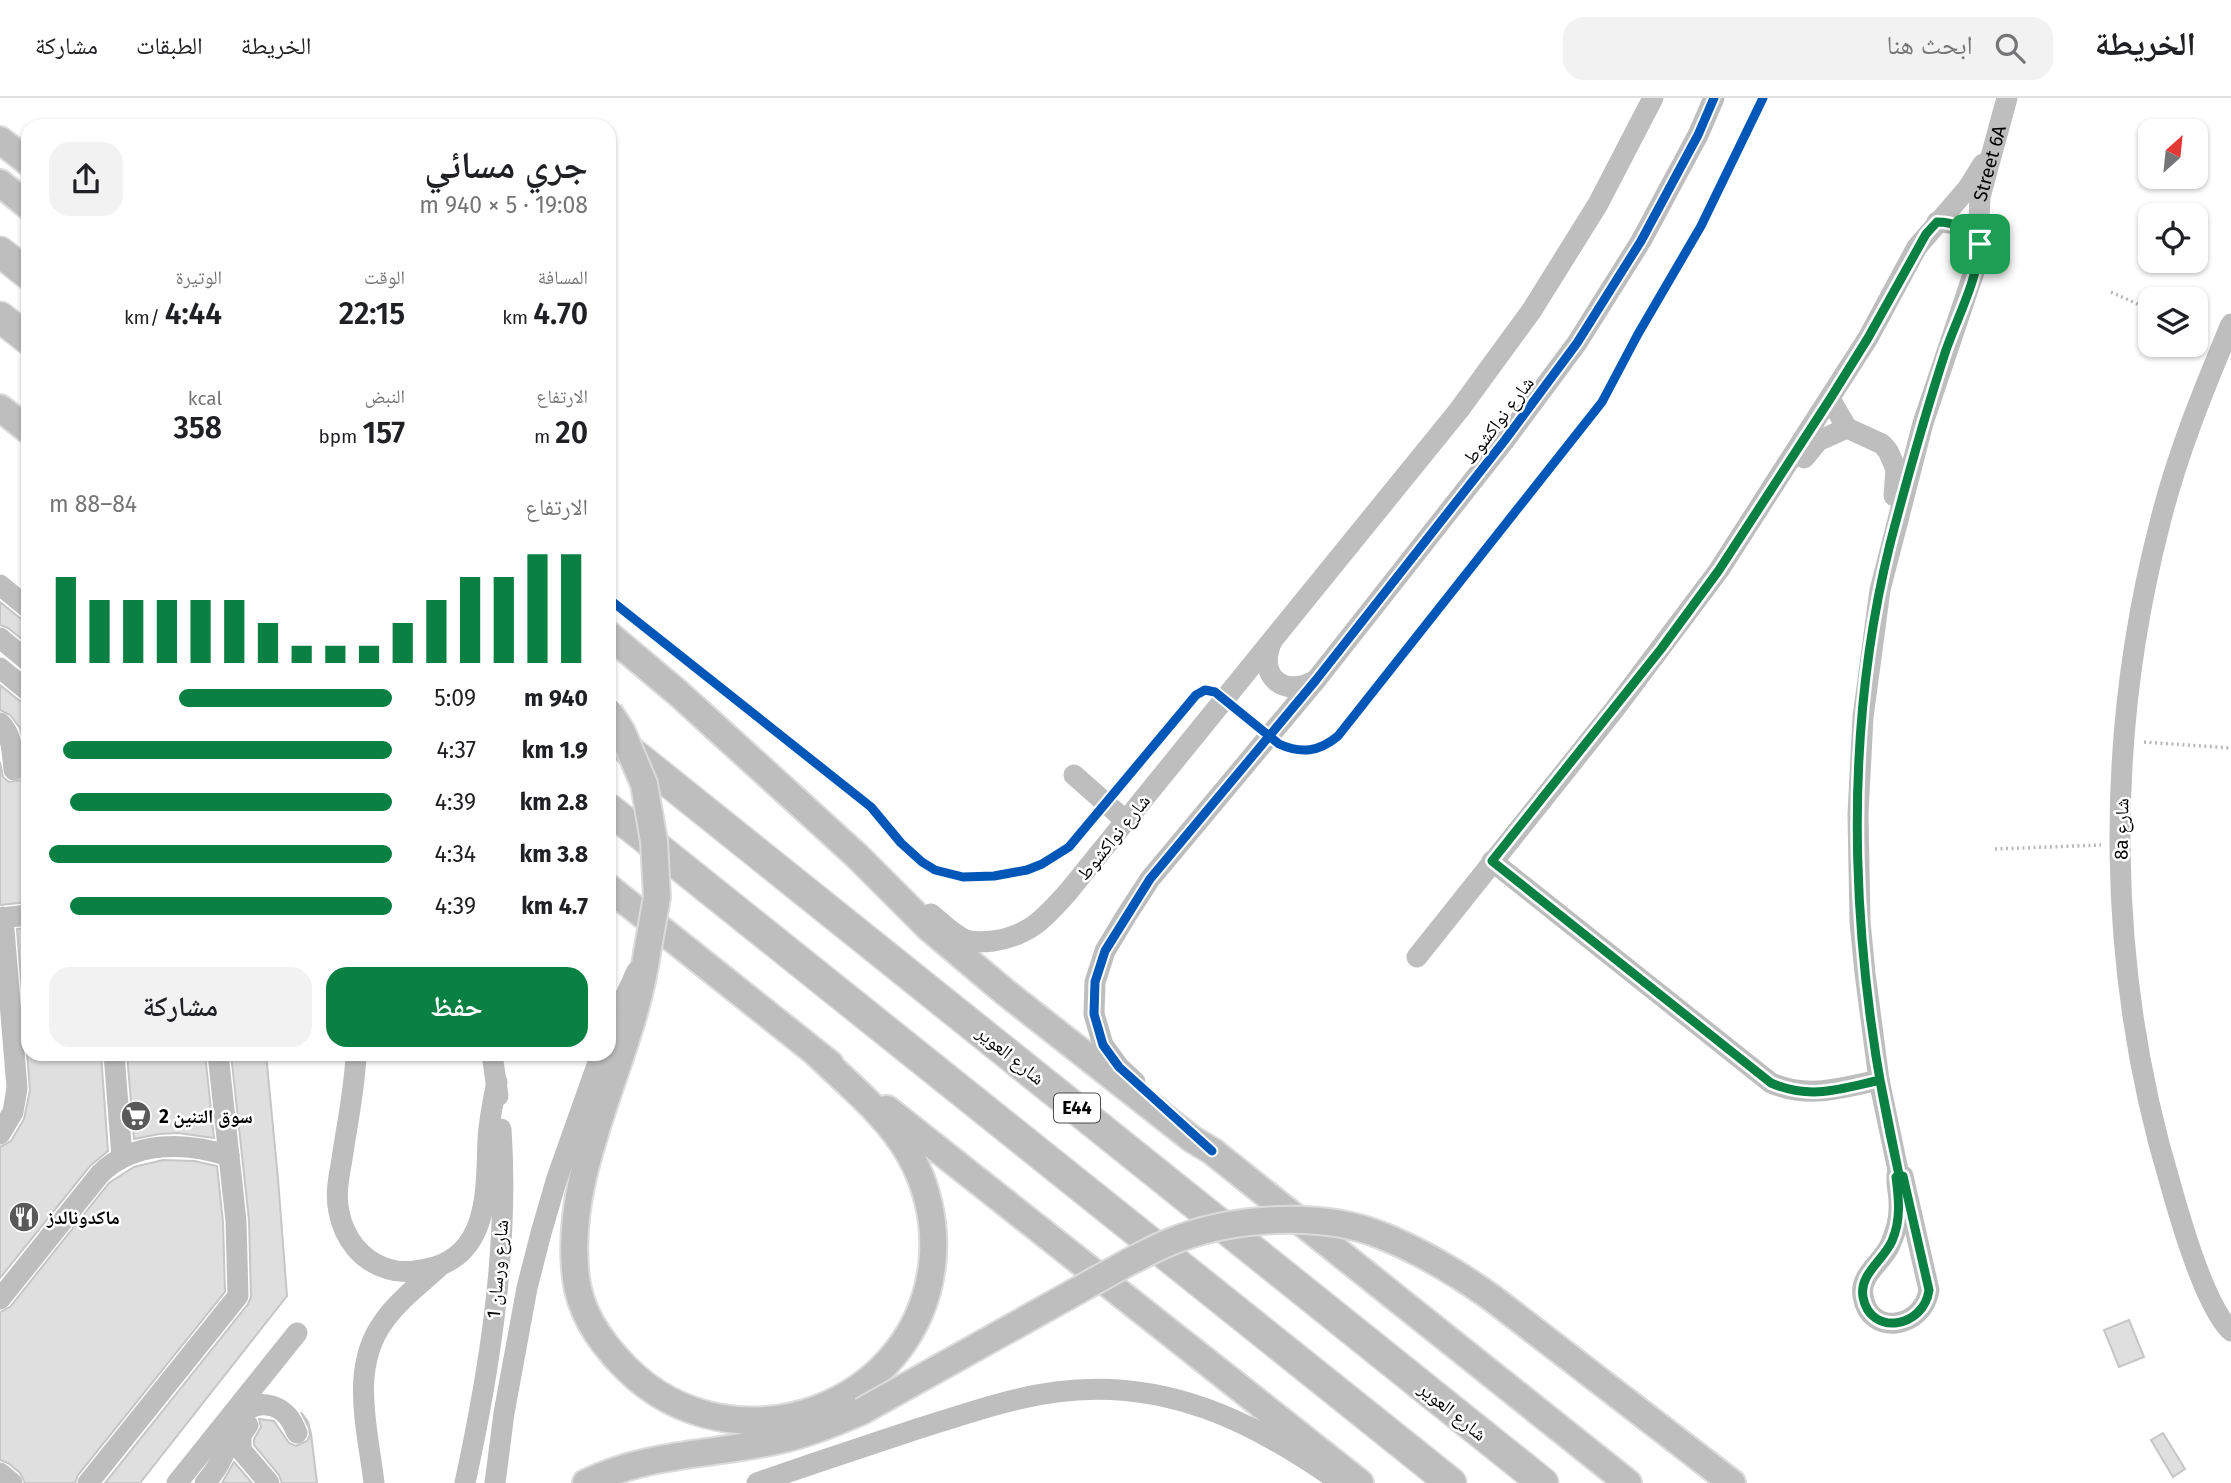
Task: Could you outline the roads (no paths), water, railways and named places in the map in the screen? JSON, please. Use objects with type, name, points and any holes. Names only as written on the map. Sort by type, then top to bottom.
[{"type":"highway","points":[[0,252],[21,268]]},
{"type":"highway","points":[[0,317],[21,334]]},
{"type":"highway","name":"شارع العوير","points":[[616,740],[1543,1483]]},
{"type":"highway","points":[[616,815],[1451,1483]]},
{"type":"main road","points":[[0,140],[21,156]]},
{"type":"main road","points":[[0,183],[21,200]]},
{"type":"main road","points":[[0,408],[21,424]]},
{"type":"main road","points":[[616,641],[678,693],[856,855],[928,927],[1005,992],[1192,1139],[1212,1151],[1628,1483]]},
{"type":"main road","points":[[616,723],[644,784],[654,841],[657,897],[637,1005],[584,1176],[574,1254],[576,1282],[583,1305],[607,1348],[641,1382],[673,1403],[718,1418],[764,1422],[810,1413],[852,1393],[879,1372],[897,1353],[919,1317],[931,1277],[934,1235],[927,1193],[910,1155],[885,1121],[817,1054]]},
{"type":"main road","points":[[616,894],[1360,1483]]},
{"type":"main road","points":[[586,1483],[632,1464],[673,1455],[777,1441],[825,1427],[862,1411],[1171,1241],[1211,1229],[1252,1222],[1295,1220],[1337,1224],[1378,1234],[1453,1270],[1492,1297],[1732,1483]]},
{"type":"street","name":"شارع نواكشوط","points":[[856,855],[966,940],[987,942],[1008,939],[1029,930],[1046,916],[1459,410],[1532,310],[1598,204],[1653,98]]},
{"type":"street","name":"شارع نواكشوط","points":[[1212,1151],[1119,1067],[1103,1045],[1094,1014],[1095,982],[1105,951],[1150,879],[1316,680],[1506,440],[1577,343],[1641,241],[1698,135],[1714,98]]},
{"type":"street","name":"Street 6A","points":[[1899,1175],[1903,1176],[1929,1290],[1927,1300],[1916,1315],[1902,1323],[1894,1324],[1880,1320],[1868,1310],[1862,1288],[1864,1280],[1887,1251],[1895,1233],[1900,1204],[1896,1177],[1899,1175],[1880,1080],[1864,973],[1858,871],[1858,814],[1868,666],[1880,590],[1923,423],[1975,272],[1980,244],[1979,208],[1994,152],[1995,136],[2007,98]]},
{"type":"street","points":[[1417,957],[1661,649],[1719,570],[1868,338],[1917,247],[1972,183],[1984,164],[1995,136]]},
{"type":"street","points":[[1937,222],[1951,223],[1965,229],[1980,244]]},
{"type":"street","name":"8a شارع","points":[[2231,324],[2181,451],[2160,522],[2132,667],[2124,741],[2120,844],[2121,906],[2141,1069],[2183,1228],[2213,1306],[2231,1331]]},
{"type":"street","points":[[1830,399],[1847,428],[1882,444],[1893,460],[1897,479],[1890,519],[1891,543]]},
{"type":"street","points":[[1882,444],[1903,436],[1923,423]]},
{"type":"street","points":[[1768,495],[1777,492],[1791,481],[1806,455],[1818,441],[1847,428]]},
{"type":"street","points":[[0,575],[21,592]]},
{"type":"street","points":[[0,585],[21,602]]},
{"type":"street","points":[[0,638],[21,655]]},
{"type":"street","points":[[1273,639],[1267,652],[1266,664],[1271,676],[1280,684],[1292,688],[1304,687],[1316,680]]},
{"type":"street","points":[[0,668],[21,685]]},
{"type":"street","points":[[0,723],[11,740],[14,772]]},
{"type":"street","points":[[1074,775],[1126,821]]},
{"type":"street","points":[[1492,861],[1771,1083],[1795,1091],[1816,1093],[1880,1080]]},
{"type":"street","points":[[0,1134],[13,1112],[17,1088],[8,1074],[18,971],[2,917],[21,916]]},
{"type":"street","points":[[616,1017],[647,953]]},
{"type":"street","points":[[115,1061],[122,1157]]},
{"type":"street","points":[[88,1483],[238,1296],[236,1221],[219,1061]]},
{"type":"street","points":[[355,1061],[337,1195],[342,1224],[356,1250],[378,1265],[403,1272],[442,1264]]},
{"type":"street","name":"شارع ورسان 1","points":[[465,1483],[489,1350],[500,1242],[503,1152],[493,1061]]},
{"type":"street","points":[[495,1483],[504,1413],[538,1244],[557,1178],[599,1061]]},
{"type":"street","points":[[374,1483],[362,1385],[369,1349],[392,1311],[442,1264],[463,1250],[471,1239],[483,1212],[488,1178],[490,1121],[497,1082]]},
{"type":"street","points":[[0,1299],[100,1174],[122,1157],[153,1147],[203,1149],[229,1156]]},
{"type":"street","points":[[177,1483],[296,1333]]},
{"type":"street","points":[[757,1483],[944,1420],[1021,1398],[1095,1390],[1132,1391],[1205,1407],[1239,1420],[1273,1438],[1341,1483]]},
{"type":"street","points":[[205,1483],[222,1459],[235,1424],[242,1414],[252,1408],[269,1405],[278,1408],[291,1420],[292,1434],[278,1422],[264,1419],[250,1423],[241,1435],[239,1443],[244,1456],[269,1483]]},
{"type":"street","points":[[0,1473],[12,1483]]},
{"type":"place","name":"سوق التنين 2","points":[[136,1116]]},
{"type":"place","name":"ماكدونالدز","points":[[24,1217]]}]
